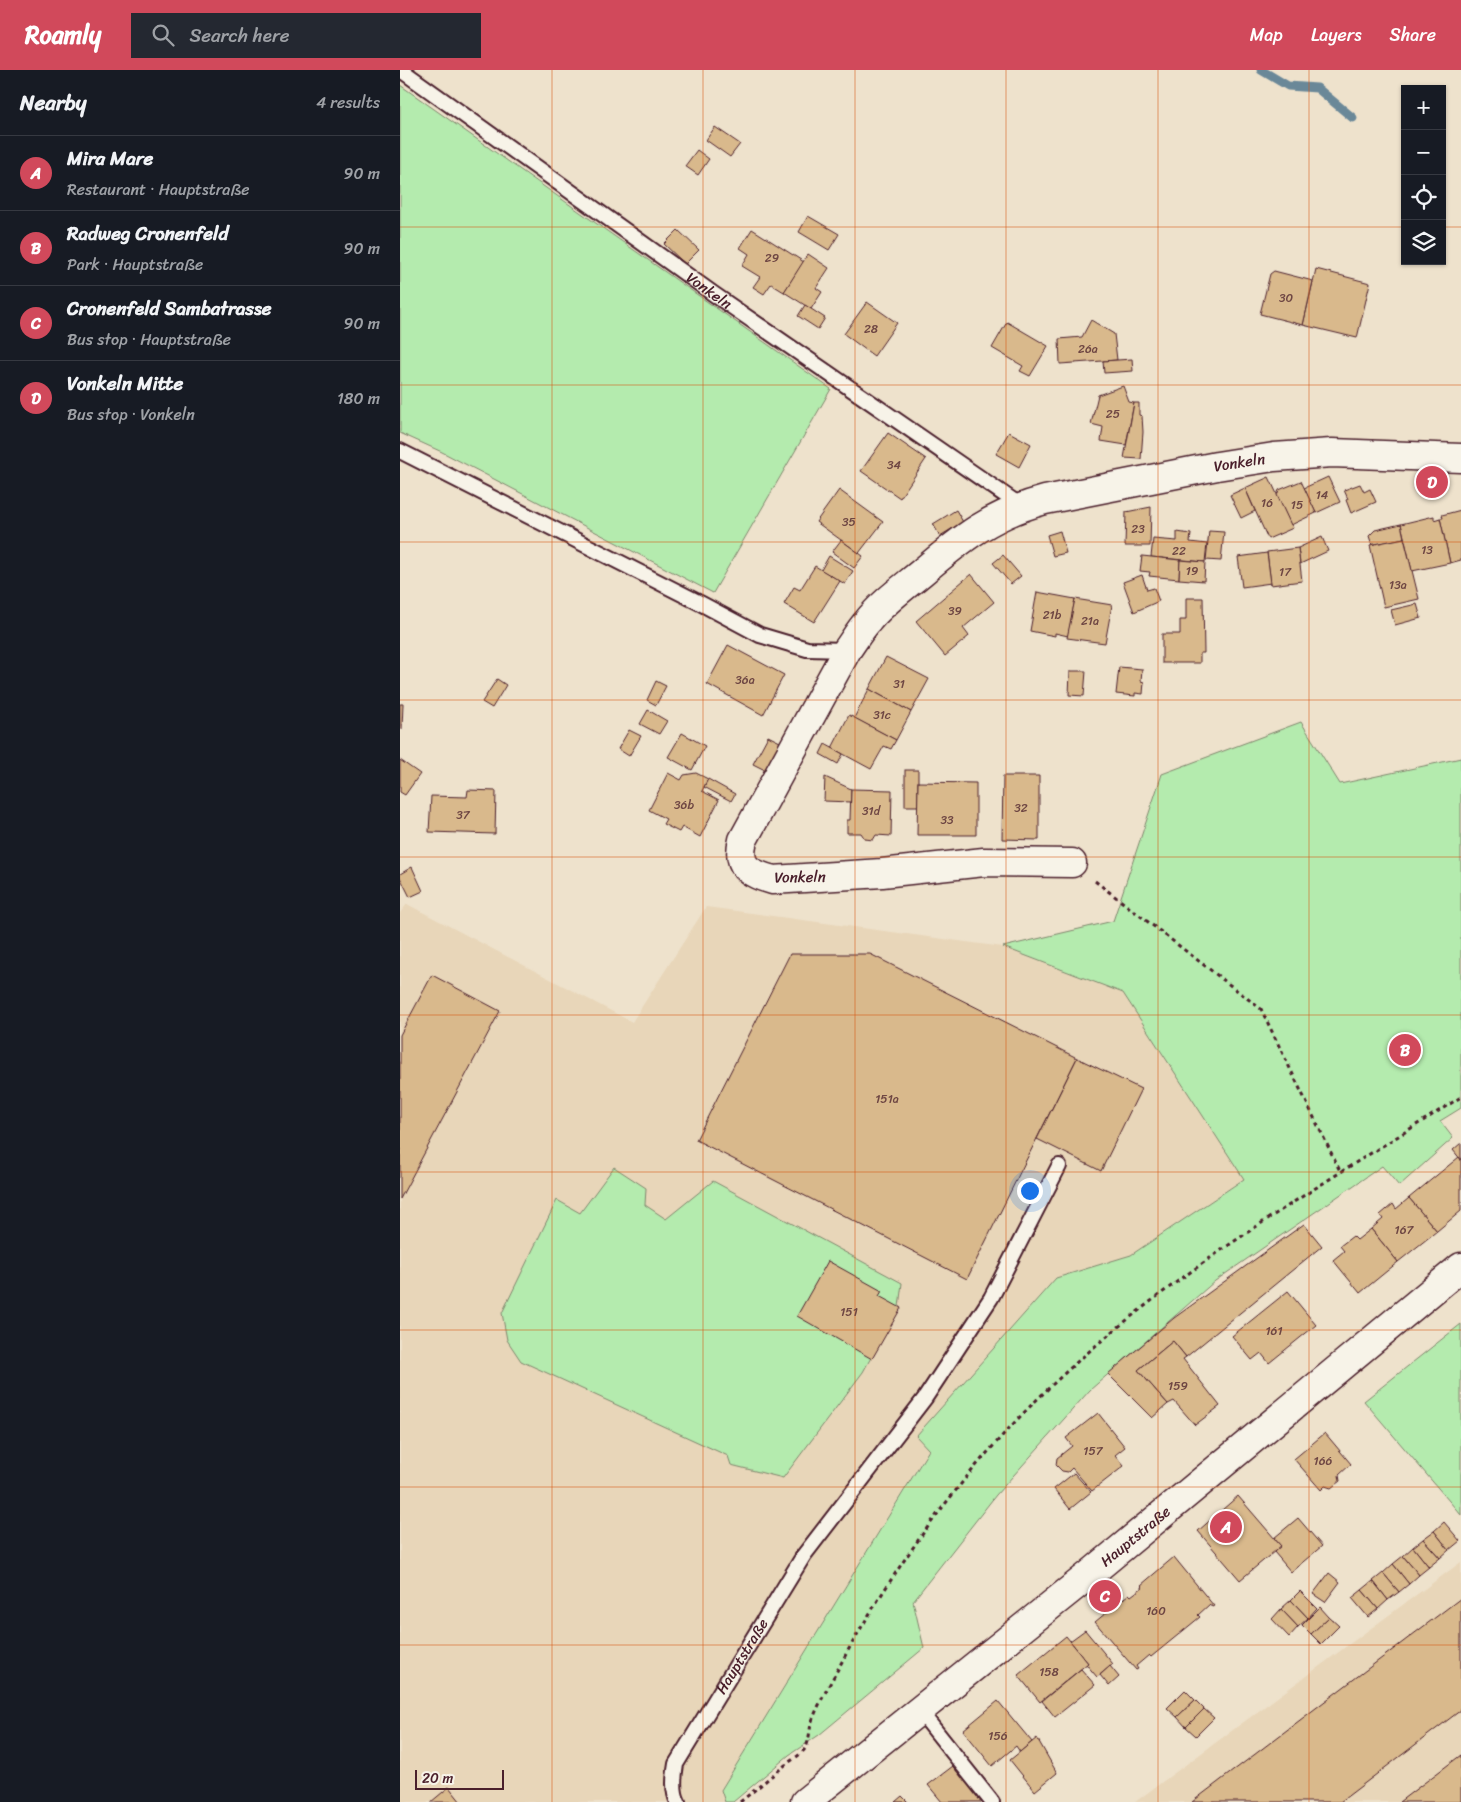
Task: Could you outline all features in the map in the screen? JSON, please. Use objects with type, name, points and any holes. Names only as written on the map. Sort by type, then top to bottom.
[{"type":"street","name":"Vonkeln","points":[[1072,863],[984,862],[882,873],[773,880],[757,875],[743,866],[740,853],[743,840],[847,650],[868,620],[943,554],[994,518],[1021,506],[1274,457],[1332,453],[1461,458]]},
{"type":"street","name":"Hauptstraße","points":[[805,1802],[1090,1574],[1461,1267]]},
{"type":"lane","name":"Vonkeln","points":[[401,70],[715,295],[1021,506]]},
{"type":"lane","points":[[400,451],[691,598],[760,635],[806,649],[847,650]]},
{"type":"lane","name":"Hauptstraße","points":[[678,1802],[674,1781],[676,1764],[804,1555],[924,1398],[990,1298],[1059,1166]]},
{"type":"lane","points":[[919,1710],[992,1802]]},
{"type":"path","points":[[1072,863],[1260,1008],[1341,1173]]},
{"type":"path","points":[[740,1802],[806,1749],[811,1724],[823,1697],[858,1633],[891,1581],[937,1515],[994,1445],[1052,1384],[1118,1327],[1187,1275],[1341,1173],[1461,1097]]},
{"type":"shaded area","points":[[407,904],[632,1022],[706,907],[1003,947],[1123,993],[1244,1179],[1131,1255],[1056,1278],[916,1436],[929,1449],[721,1790],[725,1802],[400,1802],[400,913]]},
{"type":"shaded area","points":[[1461,1562],[1461,1802],[1135,1802]]},
{"type":"green space","points":[[400,85],[831,389],[713,593],[442,452],[400,433]]},
{"type":"green space","points":[[1301,722],[1340,784],[1461,758],[1461,1108],[1440,1121],[1453,1138],[1399,1186],[1382,1166],[1215,1281],[1090,1390],[996,1495],[913,1601],[924,1648],[819,1735],[789,1755],[733,1802],[725,1802],[721,1790],[929,1450],[916,1436],[1056,1278],[1131,1255],[1244,1179],[1123,993],[1003,947],[1113,921],[1162,774]]},
{"type":"green space","points":[[614,1167],[646,1188],[645,1205],[666,1219],[713,1181],[902,1283],[899,1307],[863,1372],[783,1478],[731,1465],[728,1456],[521,1361],[507,1340],[502,1313],[557,1200],[580,1213]]},
{"type":"green space","points":[[1461,1324],[1461,1515],[1364,1401]]},
{"type":"building","points":[[715,127],[740,144],[730,157],[706,140]]},
{"type":"building","points":[[697,150],[709,159],[698,175],[685,166]]},
{"type":"building","points":[[808,216],[839,234],[829,250],[799,232]]},
{"type":"building","points":[[752,229],[804,262],[784,292],[771,284],[764,294],[753,287],[760,277],[742,266],[749,254],[740,248]]},
{"type":"building","points":[[678,230],[699,250],[685,264],[664,244]]},
{"type":"building","points":[[808,254],[829,268],[816,288],[822,292],[811,309],[784,292]]},
{"type":"building","points":[[1316,269],[1370,283],[1357,338],[1303,325]]},
{"type":"building","points":[[1274,271],[1313,281],[1303,325],[1260,314],[1270,274]]},
{"type":"building","points":[[867,302],[897,323],[874,356],[844,334]]},
{"type":"building","points":[[805,305],[825,318],[818,329],[798,316]]},
{"type":"building","points":[[1091,320],[1114,334],[1117,360],[1060,364],[1059,339],[1082,337]]},
{"type":"building","points":[[1007,322],[1048,346],[1030,376],[1020,371],[1023,366],[992,348]]},
{"type":"building","points":[[1132,359],[1133,371],[1104,373],[1103,361]]},
{"type":"building","points":[[1123,386],[1129,402],[1134,403],[1126,445],[1101,441],[1103,427],[1091,424],[1098,395]]},
{"type":"building","points":[[1134,403],[1139,403],[1139,415],[1142,416],[1141,459],[1124,458]]},
{"type":"building","points":[[1009,432],[1031,444],[1019,467],[996,454]]},
{"type":"building","points":[[888,433],[926,459],[900,498],[861,471]]},
{"type":"building","points":[[1269,477],[1293,528],[1268,539],[1245,488]]},
{"type":"building","points":[[1328,477],[1340,502],[1316,513],[1304,488]]},
{"type":"building","points":[[1301,481],[1316,513],[1291,525],[1277,495],[1279,490]]},
{"type":"building","points":[[1360,484],[1364,492],[1370,489],[1376,502],[1351,513],[1344,490]]},
{"type":"building","points":[[1245,488],[1255,511],[1241,518],[1230,495]]},
{"type":"building","points":[[839,490],[883,522],[859,553],[816,522]]},
{"type":"building","points":[[1151,507],[1150,546],[1125,546],[1126,512]]},
{"type":"building","points":[[956,510],[963,522],[940,536],[933,524]]},
{"type":"building","points":[[1461,510],[1461,560],[1450,563],[1440,518],[1443,518],[1442,515]]},
{"type":"building","points":[[1434,516],[1434,520],[1440,518],[1450,563],[1412,571],[1401,524]]},
{"type":"building","points":[[1401,524],[1404,538],[1372,545],[1369,536],[1375,530]]},
{"type":"building","points":[[1060,531],[1066,553],[1053,556],[1047,535]]},
{"type":"building","points":[[1209,531],[1224,532],[1221,561],[1206,560]]},
{"type":"building","points":[[1177,532],[1191,534],[1190,542],[1207,544],[1205,562],[1151,557],[1153,539],[1177,541]]},
{"type":"building","points":[[1322,537],[1328,551],[1300,564],[1298,548]]},
{"type":"building","points":[[1404,538],[1419,599],[1384,607],[1370,545]]},
{"type":"building","points":[[841,540],[863,556],[854,568],[832,552]]},
{"type":"building","points":[[1298,548],[1302,581],[1271,585],[1267,552]]},
{"type":"building","points":[[1267,553],[1271,583],[1242,587],[1238,557]]},
{"type":"building","points":[[1003,555],[1021,576],[1011,584],[993,563]]},
{"type":"building","points":[[829,556],[853,571],[845,584],[821,570]]},
{"type":"building","points":[[1142,556],[1180,560],[1179,579],[1149,576],[1150,572],[1140,571]]},
{"type":"building","points":[[1180,560],[1205,562],[1204,581],[1179,579]]},
{"type":"building","points":[[815,566],[840,581],[814,622],[784,604],[794,587],[800,590]]},
{"type":"building","points":[[971,574],[994,602],[963,628],[969,636],[945,656],[916,621]]},
{"type":"building","points":[[1142,575],[1147,590],[1154,588],[1159,601],[1134,612],[1123,582]]},
{"type":"building","points":[[1037,592],[1075,599],[1068,636],[1055,633],[1055,636],[1030,631]]},
{"type":"building","points":[[1186,598],[1203,598],[1204,653],[1200,653],[1200,663],[1162,663],[1162,634],[1180,634],[1180,620],[1186,620]]},
{"type":"building","points":[[1075,599],[1112,605],[1105,643],[1067,638]]},
{"type":"building","points":[[1417,604],[1421,618],[1395,625],[1391,610]]},
{"type":"building","points":[[728,645],[784,675],[763,715],[707,684]]},
{"type":"building","points":[[886,657],[929,679],[911,712],[869,689]]},
{"type":"building","points":[[1119,667],[1142,669],[1143,694],[1135,693],[1135,696],[1116,694]]},
{"type":"building","points":[[1070,671],[1086,671],[1084,696],[1069,695]]},
{"type":"building","points":[[497,679],[506,685],[492,708],[482,702]]},
{"type":"building","points":[[656,681],[666,686],[656,705],[647,700]]},
{"type":"building","points":[[869,689],[911,712],[896,740],[854,718]]},
{"type":"building","points":[[400,704],[403,704],[402,729],[400,729]]},
{"type":"building","points":[[648,710],[667,721],[659,734],[640,724]]},
{"type":"building","points":[[849,715],[896,740],[891,749],[884,746],[871,769],[832,748]]},
{"type":"building","points":[[629,730],[641,736],[629,756],[618,749]]},
{"type":"building","points":[[682,733],[705,746],[692,770],[668,757]]},
{"type":"building","points":[[768,736],[782,743],[767,771],[753,764]]},
{"type":"building","points":[[825,744],[843,754],[838,764],[820,754]]},
{"type":"building","points":[[400,760],[420,774],[405,795],[400,792]]},
{"type":"building","points":[[905,770],[918,770],[918,806],[905,806]]},
{"type":"building","points":[[668,773],[681,780],[684,775],[696,773],[708,779],[702,791],[719,800],[700,837],[682,827],[679,832],[663,824],[666,819],[649,810]]},
{"type":"building","points":[[1003,776],[1039,776],[1039,840],[1002,839]]},
{"type":"building","points":[[825,777],[851,789],[851,802],[824,801]]},
{"type":"building","points":[[708,779],[735,794],[731,801],[704,787]]},
{"type":"building","points":[[918,782],[976,783],[976,835],[917,835]]},
{"type":"building","points":[[851,789],[892,790],[891,836],[876,835],[873,840],[865,839],[861,833],[847,833],[847,820],[850,820]]},
{"type":"building","points":[[468,790],[496,791],[495,834],[429,832],[431,796],[467,797]]},
{"type":"building","points":[[412,867],[423,891],[410,897],[400,874]]},
{"type":"building","points":[[790,954],[870,954],[1077,1058],[967,1279],[696,1140]]},
{"type":"building","points":[[432,975],[500,1011],[400,1199],[400,1035]]},
{"type":"building","points":[[1077,1058],[1141,1089],[1101,1171],[1037,1139]]},
{"type":"building","points":[[1461,1143],[1461,1160],[1453,1150]]},
{"type":"building","points":[[1459,1157],[1461,1160],[1461,1211],[1437,1231],[1409,1198]]},
{"type":"building","points":[[1409,1198],[1437,1231],[1398,1262],[1371,1229],[1383,1219],[1380,1215],[1393,1204],[1396,1209]]},
{"type":"building","points":[[1304,1224],[1322,1246],[1186,1357],[1173,1341],[1138,1370],[1168,1404],[1152,1418],[1108,1374],[1174,1318]]},
{"type":"building","points":[[1371,1229],[1398,1262],[1360,1293],[1333,1260],[1344,1251],[1340,1246],[1353,1236],[1357,1240]]},
{"type":"building","points":[[828,1261],[882,1291],[879,1296],[901,1308],[872,1359],[797,1316]]},
{"type":"building","points":[[1288,1291],[1316,1325],[1269,1363],[1261,1353],[1252,1360],[1232,1336]]},
{"type":"building","points":[[1173,1341],[1186,1357],[1183,1359],[1220,1406],[1195,1425],[1174,1401],[1168,1404],[1138,1370]]},
{"type":"building","points":[[1098,1413],[1125,1447],[1115,1455],[1124,1466],[1092,1491],[1072,1468],[1068,1472],[1062,1471],[1056,1465],[1057,1458],[1072,1446],[1066,1438]]},
{"type":"building","points":[[1325,1433],[1351,1464],[1339,1475],[1340,1481],[1331,1488],[1325,1486],[1321,1490],[1294,1459]]},
{"type":"building","points":[[1074,1473],[1091,1492],[1070,1509],[1054,1489]]},
{"type":"building","points":[[1238,1496],[1281,1546],[1240,1580],[1198,1531]]},
{"type":"building","points":[[1298,1518],[1322,1546],[1291,1572],[1274,1552],[1281,1546],[1274,1538]]},
{"type":"building","points":[[1444,1522],[1460,1541],[1449,1550],[1434,1531]]},
{"type":"building","points":[[1434,1531],[1449,1550],[1440,1558],[1423,1539]]},
{"type":"building","points":[[1423,1539],[1440,1558],[1429,1567],[1413,1547]]},
{"type":"building","points":[[1413,1547],[1429,1567],[1419,1575],[1403,1556]]},
{"type":"building","points":[[1403,1556],[1419,1575],[1409,1584],[1393,1564]]},
{"type":"building","points":[[1174,1557],[1214,1606],[1212,1607],[1210,1604],[1198,1615],[1200,1617],[1151,1657],[1149,1655],[1136,1666],[1138,1669],[1136,1670],[1095,1622],[1129,1594],[1131,1596],[1143,1587],[1141,1585]]},
{"type":"building","points":[[1393,1564],[1409,1584],[1399,1592],[1383,1573]]},
{"type":"building","points":[[1329,1573],[1340,1582],[1325,1602],[1313,1594]]},
{"type":"building","points":[[1383,1573],[1399,1592],[1388,1600],[1373,1581]]},
{"type":"building","points":[[1373,1581],[1388,1600],[1378,1609],[1362,1590]]},
{"type":"building","points":[[1362,1590],[1378,1609],[1368,1617],[1352,1598]]},
{"type":"building","points":[[1300,1591],[1317,1608],[1308,1618],[1291,1600]]},
{"type":"building","points":[[1461,1598],[1461,1710],[1340,1802],[1192,1802]]},
{"type":"building","points":[[1291,1600],[1308,1618],[1298,1627],[1281,1609]]},
{"type":"building","points":[[1320,1607],[1329,1617],[1311,1634],[1302,1625]]},
{"type":"building","points":[[1281,1609],[1298,1627],[1289,1637],[1272,1619]]},
{"type":"building","points":[[1329,1617],[1339,1626],[1321,1644],[1311,1634]]},
{"type":"building","points":[[1085,1630],[1113,1664],[1097,1677],[1070,1641]]},
{"type":"building","points":[[1066,1636],[1088,1663],[1040,1702],[1018,1675]]},
{"type":"building","points":[[1110,1666],[1119,1677],[1109,1686],[1100,1675]]},
{"type":"building","points":[[1081,1669],[1095,1685],[1055,1717],[1042,1701]]},
{"type":"building","points":[[1185,1690],[1195,1700],[1177,1717],[1167,1708]]},
{"type":"building","points":[[1195,1700],[1204,1709],[1186,1727],[1177,1717]]},
{"type":"building","points":[[998,1701],[1032,1742],[1020,1752],[1016,1746],[992,1766],[963,1730]]},
{"type":"building","points":[[1204,1709],[1214,1718],[1196,1736],[1186,1727]]},
{"type":"building","points":[[1037,1738],[1057,1773],[1035,1791],[1010,1760]]},
{"type":"building","points":[[1461,1755],[1461,1802],[1399,1802]]},
{"type":"building","points":[[953,1766],[982,1802],[942,1802],[928,1785]]},
{"type":"building","points":[[449,1787],[461,1802],[431,1802]]},
{"type":"building","points":[[902,1796],[908,1802],[895,1802]]},
{"type":"waterway","points":[[1261,70],[1288,86],[1317,88],[1353,118]]},
{"type":"place","name":"Vonkeln Mitte","points":[[1432,482]]},
{"type":"place","name":"Radweg Cronenfeld","points":[[1405,1050]]},
{"type":"place","name":"Mira Mare","points":[[1226,1527]]},
{"type":"place","name":"Cronenfeld Sambatrasse","points":[[1105,1596]]}]
